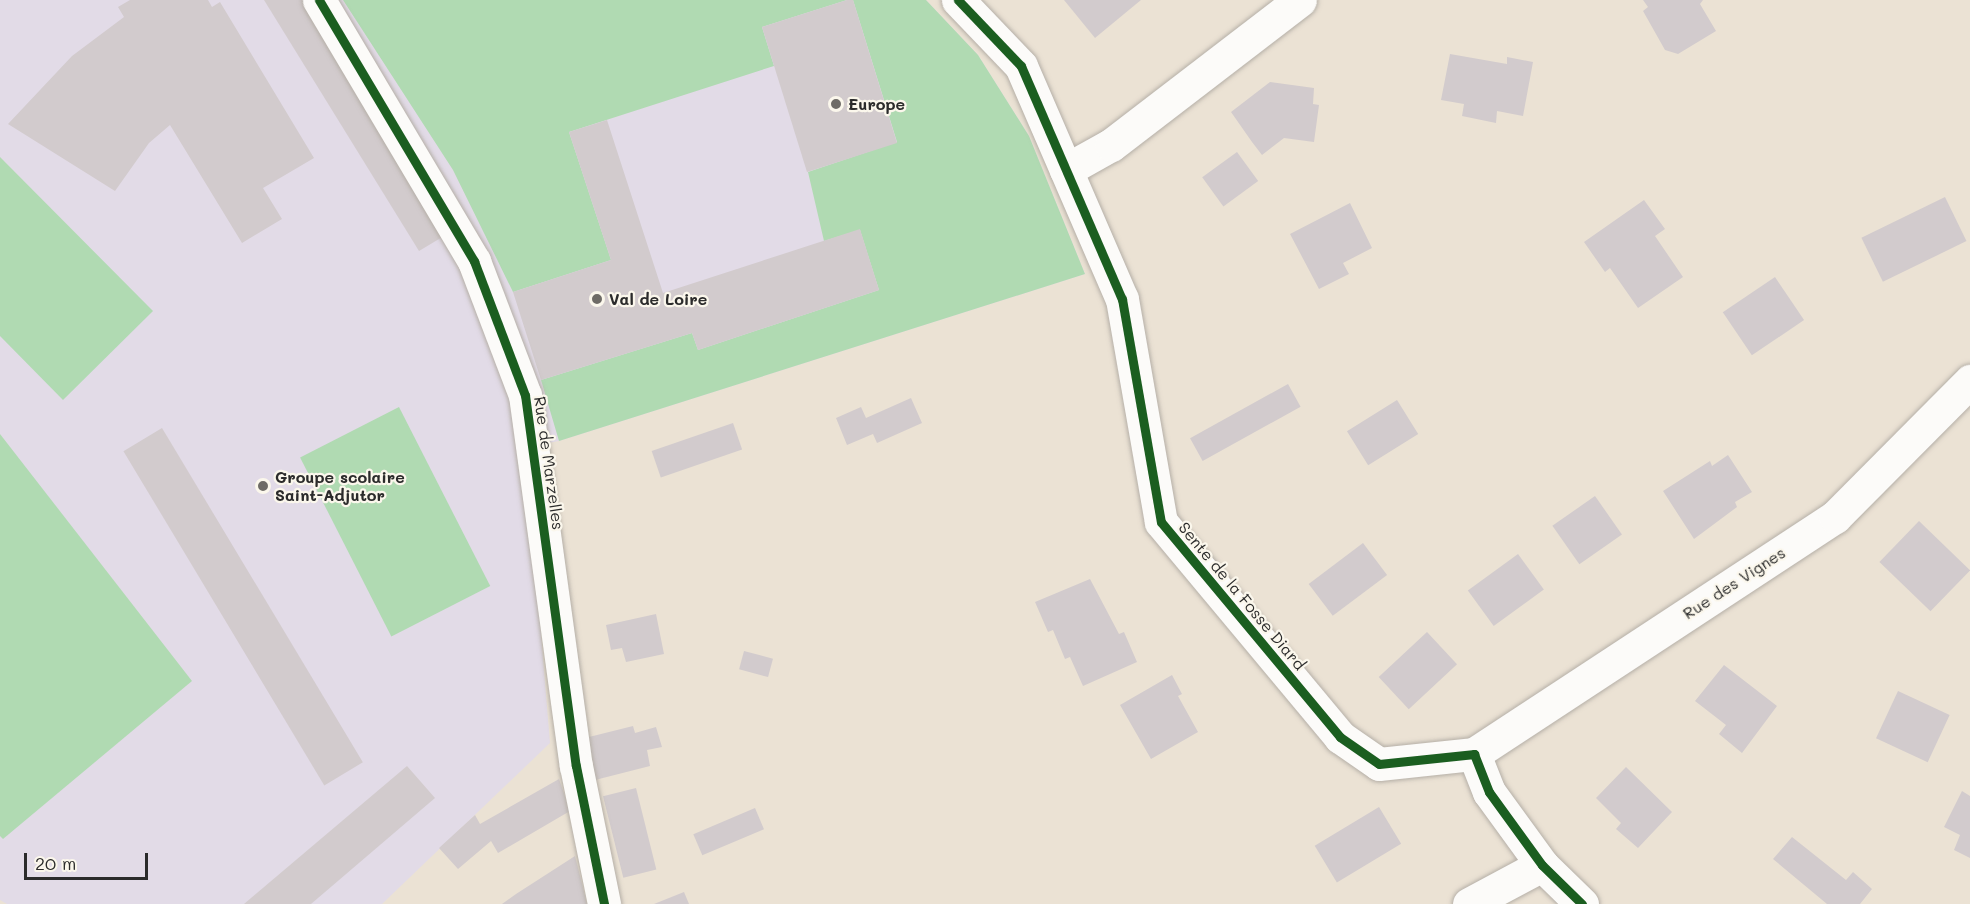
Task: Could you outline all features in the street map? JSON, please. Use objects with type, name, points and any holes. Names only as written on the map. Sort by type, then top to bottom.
[{"type":"street","name":"Rue de Marzelles","points":[[319,0],[474,261],[525,396],[576,766],[604,904]]},
{"type":"street","name":"Sente de la Fosse Diard","points":[[958,0],[1021,66],[1122,299],[1161,522],[1340,737],[1379,764],[1474,754]]},
{"type":"street","points":[[1066,170],[1111,146],[1300,0]]},
{"type":"street","name":"Rue des Vignes","points":[[1474,754],[1835,517],[1970,381]]},
{"type":"street","points":[[1474,754],[1489,792],[1542,865],[1582,904]]},
{"type":"street","points":[[1468,904],[1542,865]]},
{"type":"shaded area","name":"Groupe scolaire Saint-Adjutor","points":[[0,0],[926,0],[978,55],[1029,136],[1085,274],[559,441],[520,448],[532,525],[550,743],[382,904],[7,904],[0,900]]},
{"type":"green space","points":[[343,0],[847,0],[762,27],[774,66],[569,132],[611,260],[513,292],[453,170]]},
{"type":"green space","points":[[853,0],[926,0],[978,55],[1029,136],[1085,274],[559,441],[541,380],[692,333],[698,350],[879,290],[860,230],[824,241],[808,172],[897,142]]},
{"type":"green space","points":[[0,157],[153,311],[63,400],[0,336]]},
{"type":"green space","points":[[399,407],[490,586],[391,636],[300,457]]},
{"type":"green space","points":[[0,434],[192,681],[3,839],[0,836]]},
{"type":"building","points":[[130,0],[208,0],[212,7],[220,2],[314,158],[263,188],[282,219],[242,243],[170,125],[149,143],[115,191],[8,124],[72,56],[124,17],[118,7]]},
{"type":"building","points":[[264,0],[304,0],[444,236],[419,251]]},
{"type":"building","name":"Europe","points":[[853,0],[897,143],[807,172],[762,27]]},
{"type":"building","points":[[1064,0],[1141,0],[1095,38]]},
{"type":"building","points":[[1643,0],[1703,0],[1700,4],[1716,31],[1678,54],[1665,50],[1643,11],[1648,7]]},
{"type":"building","points":[[1450,54],[1507,64],[1507,57],[1533,62],[1523,116],[1497,111],[1496,123],[1462,116],[1464,104],[1441,100]]},
{"type":"building","points":[[1270,82],[1314,88],[1313,104],[1319,105],[1314,142],[1284,138],[1262,155],[1252,142],[1231,112]]},
{"type":"building","points":[[607,120],[663,293],[860,229],[879,290],[698,350],[692,333],[541,380],[513,292],[611,260],[569,132]]},
{"type":"building","points":[[1237,152],[1258,181],[1223,206],[1202,177]]},
{"type":"building","points":[[1945,197],[1966,241],[1883,282],[1861,238]]},
{"type":"building","points":[[1644,200],[1665,229],[1655,236],[1683,277],[1638,308],[1610,268],[1605,272],[1584,242]]},
{"type":"building","points":[[1350,203],[1372,248],[1343,263],[1349,274],[1319,289],[1290,234]]},
{"type":"building","points":[[1775,277],[1804,320],[1752,355],[1723,312]]},
{"type":"building","points":[[1288,384],[1301,407],[1203,461],[1190,438]]},
{"type":"building","points":[[911,398],[922,423],[877,443],[873,434],[847,445],[836,418],[861,407],[866,418]]},
{"type":"building","points":[[1397,400],[1418,434],[1368,465],[1347,431]]},
{"type":"building","points":[[733,423],[742,449],[661,477],[652,451]]},
{"type":"building","points":[[162,428],[363,762],[324,785],[123,451]]},
{"type":"building","points":[[1728,455],[1752,492],[1735,502],[1737,507],[1694,539],[1663,491],[1710,461],[1712,466]]},
{"type":"building","points":[[1595,496],[1622,535],[1579,564],[1552,526]]},
{"type":"building","points":[[1919,521],[1970,570],[1930,611],[1879,562]]},
{"type":"building","points":[[1363,543],[1387,575],[1333,616],[1309,584]]},
{"type":"building","points":[[1518,554],[1544,590],[1494,626],[1468,590]]},
{"type":"building","points":[[1090,579],[1119,634],[1124,632],[1137,662],[1083,686],[1070,657],[1065,659],[1053,630],[1048,632],[1035,602]]},
{"type":"building","points":[[656,614],[664,654],[626,662],[622,648],[611,650],[606,625]]},
{"type":"building","points":[[1427,632],[1457,664],[1409,709],[1379,677]]},
{"type":"building","points":[[744,651],[773,659],[768,677],[739,669]]},
{"type":"building","points":[[1724,665],[1777,706],[1742,753],[1719,734],[1726,725],[1695,701]]},
{"type":"building","points":[[1172,675],[1182,694],[1178,696],[1198,732],[1151,759],[1120,705]]},
{"type":"building","points":[[1898,691],[1950,715],[1928,762],[1876,738]]},
{"type":"building","points":[[633,726],[635,733],[656,727],[662,747],[647,750],[650,766],[595,780],[589,737]]},
{"type":"building","points":[[407,766],[435,798],[311,904],[244,904]]},
{"type":"building","points":[[1626,767],[1672,812],[1638,848],[1616,829],[1621,823],[1596,798]]},
{"type":"building","points":[[559,779],[570,811],[498,853],[491,841],[458,869],[439,848],[475,815],[480,824]]},
{"type":"building","points":[[636,788],[656,870],[623,878],[603,796]]},
{"type":"building","points":[[1962,791],[1970,796],[1970,858],[1954,850],[1960,835],[1944,827]]},
{"type":"building","points":[[1379,807],[1401,844],[1337,882],[1315,846]]},
{"type":"building","points":[[755,808],[764,829],[702,855],[693,834]]},
{"type":"building","points":[[1792,837],[1846,880],[1853,872],[1872,889],[1860,904],[1827,904],[1773,859]]},
{"type":"building","points":[[575,856],[587,904],[502,904],[516,894]]},
{"type":"building","points":[[684,892],[689,904],[654,904]]},
{"type":"cycle path","points":[[319,0],[474,261],[525,395],[576,766],[604,904]]},
{"type":"cycle path","points":[[958,0],[1021,66],[1122,299],[1161,522],[1340,737],[1379,764],[1474,754],[1489,792],[1542,865],[1582,904]]},
{"type":"place","name":"Europe","points":[[836,104]]},
{"type":"place","name":"Val de Loire","points":[[597,299]]},
{"type":"place","name":"Groupe scolaire Saint-Adjutor","points":[[263,486]]}]
